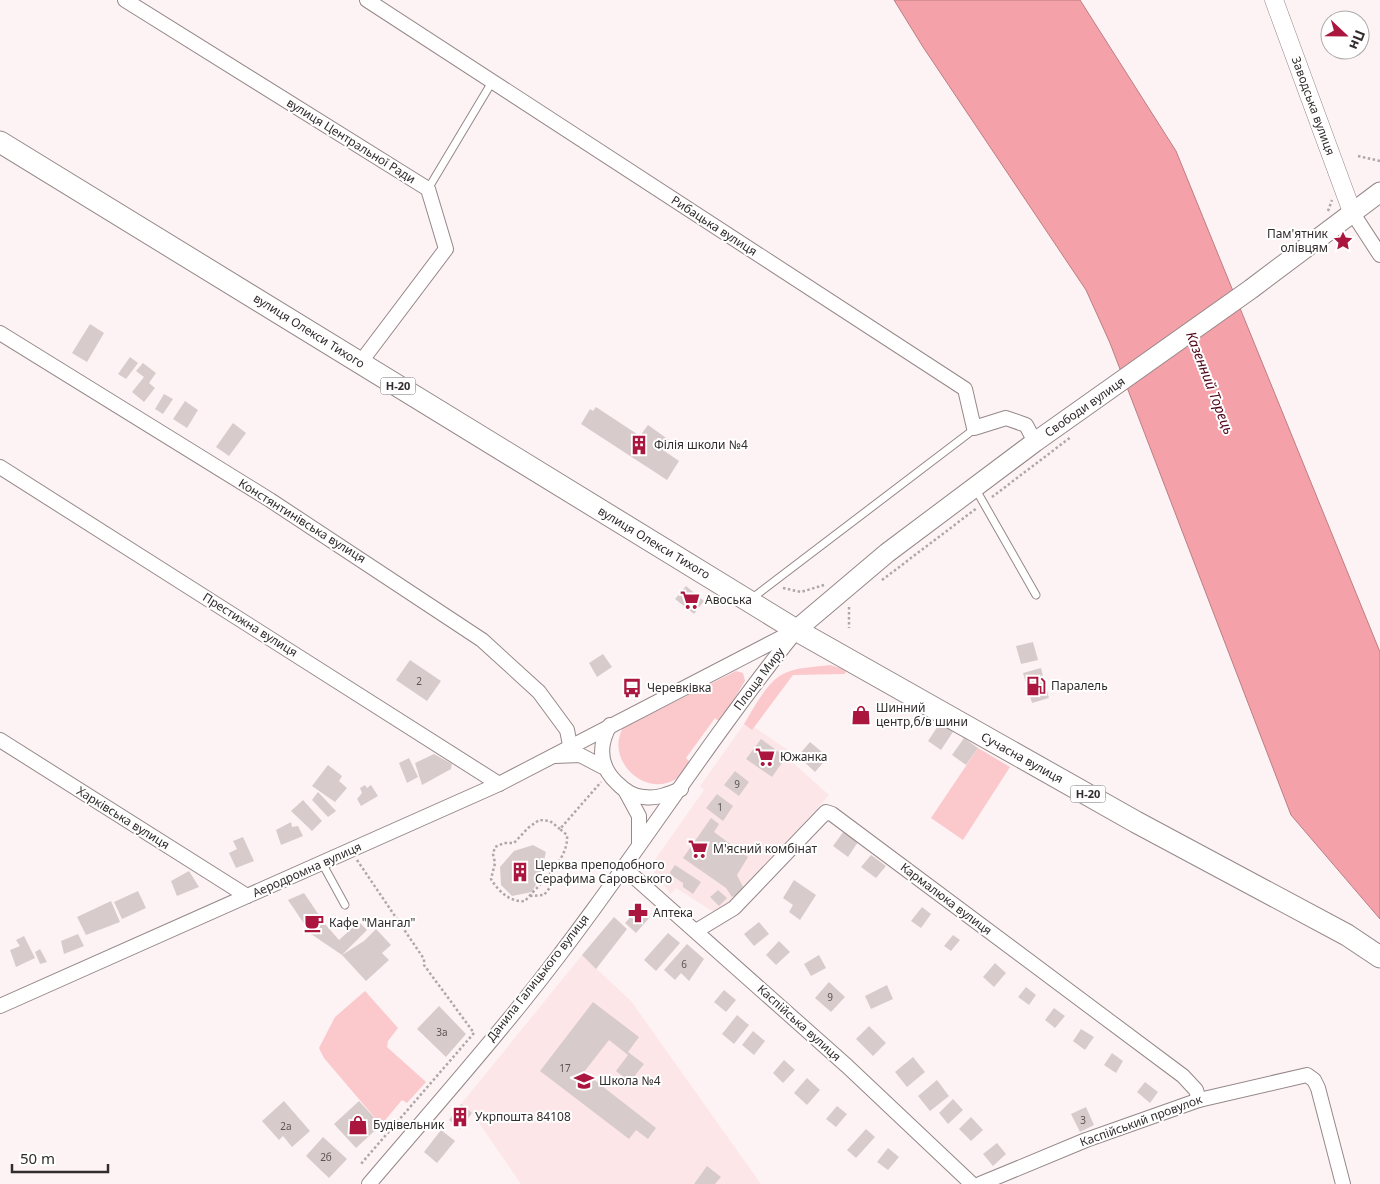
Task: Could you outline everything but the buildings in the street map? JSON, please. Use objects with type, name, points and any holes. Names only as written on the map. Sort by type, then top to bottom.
[{"type":"main road","name":"вулиця Олекси Тихого","points":[[0,142],[796,630]]},
{"type":"main road","name":"Свободи вулиця","points":[[796,630],[887,553],[1035,442],[1251,289],[1380,192]]},
{"type":"main road","name":"Сучасна вулиця","points":[[796,630],[1136,822],[1347,935],[1380,956]]},
{"type":"street","name":"вулиця Центральної Ради","points":[[125,0],[428,189],[446,249],[360,363]]},
{"type":"street","name":"Рибацька вулиця","points":[[367,0],[965,389],[974,428],[977,427]]},
{"type":"street","name":"Заводська вулиця","points":[[1274,0],[1352,212]]},
{"type":"street","points":[[1352,212],[1380,256]]},
{"type":"street","name":"Констянтинівська вулиця","points":[[0,333],[270,500],[482,640],[539,692],[567,730],[570,745]]},
{"type":"street","points":[[977,427],[1006,418],[1026,425],[1035,442]]},
{"type":"street","name":"Престижна вулиця","points":[[0,467],[499,784]]},
{"type":"street","name":"Площа Миру","points":[[610,724],[706,678],[796,630]]},
{"type":"street","name":"Площа Миру","points":[[681,789],[757,680],[796,630]]},
{"type":"street","points":[[606,770],[601,751],[603,737],[610,724]]},
{"type":"street","name":"Аеродромна вулиця","points":[[0,1006],[499,784],[610,724]]},
{"type":"street","name":"Харківська вулиця","points":[[0,740],[247,896]]},
{"type":"street","points":[[552,756],[580,755],[606,770],[626,792],[639,816],[639,845]]},
{"type":"street","points":[[626,792],[642,798],[659,797],[681,789]]},
{"type":"street","name":"Данила Галицького вулиця","points":[[368,1184],[523,1002],[681,789]]},
{"type":"street","name":"Кармалюка вулиця","points":[[696,931],[734,908],[820,817],[826,812],[832,814],[1183,1076],[1196,1090],[1199,1100]]},
{"type":"street","name":"Каспійська вулиця","points":[[623,867],[847,1066],[972,1184]]},
{"type":"street","name":"Каспійський провулок","points":[[980,1184],[1086,1140],[1199,1100],[1307,1075],[1314,1080],[1318,1088],[1343,1184]]},
{"type":"lane","points":[[428,189],[492,82]]},
{"type":"lane","points":[[748,601],[977,427]]},
{"type":"lane","points":[[975,487],[1036,595]]},
{"type":"lane","points":[[322,863],[345,904]]},
{"type":"path","points":[[1358,156],[1380,161]]},
{"type":"path","points":[[560,829],[606,770]]},
{"type":"path","points":[[539,820],[550,821],[560,829],[567,835],[568,844],[563,856],[525,902],[512,900],[495,886],[491,879],[495,863],[493,854],[495,847],[504,843],[514,843],[528,828],[539,820]]},
{"type":"path","points":[[351,850],[424,959],[424,965],[474,1033],[360,1165]]},
{"type":"path","points":[[530,896],[544,895],[552,885],[552,870]]},
{"type":"shaded area","points":[[830,665],[846,670],[845,674],[793,675],[752,730],[744,724],[761,696],[777,678],[794,670]]},
{"type":"shaded area","points":[[736,671],[743,673],[745,681],[720,722],[715,718],[686,758],[692,764],[678,778],[664,784],[650,783],[637,778],[627,768],[620,756],[619,742],[623,728]]},
{"type":"shaded area","points":[[744,724],[752,729],[754,727],[794,754],[790,760],[829,795],[728,908],[718,915],[676,888],[671,894],[657,878],[653,870],[656,858],[704,790],[700,786]]},
{"type":"shaded area","points":[[978,748],[1010,767],[963,840],[931,818]]},
{"type":"shaded area","name":"Школа №4","points":[[582,955],[631,1001],[761,1184],[521,1184],[472,1113],[461,1104]]},
{"type":"shaded area","points":[[365,991],[398,1028],[388,1041],[387,1047],[426,1082],[407,1103],[402,1100],[381,1125],[324,1058],[319,1048],[335,1017]]},
{"type":"water","name":"Казенний Торець","points":[[894,0],[1080,0],[1176,151],[1380,652],[1380,919],[1291,815],[1110,343],[1086,290],[923,47]]},
{"type":"place","name":"Пам'ятник олівцям","points":[[1343,241]]},
{"type":"place","name":"Філія школи №4","points":[[639,445]]},
{"type":"place","name":"Авоська","points":[[690,600]]},
{"type":"place","name":"Паралель","points":[[1036,686]]},
{"type":"place","name":"Черевківка","points":[[632,688]]},
{"type":"place","name":"Шинний центр,б/в шини","points":[[861,715]]},
{"type":"place","name":"Южанка","points":[[765,757]]},
{"type":"place","name":"М'ясний комбінат","points":[[698,849]]},
{"type":"place","name":"Церква преподобного Серафима Саровського","points":[[520,872]]},
{"type":"place","name":"Аптека","points":[[638,913]]},
{"type":"place","name":"Кафе \"Мангал\"","points":[[314,923]]},
{"type":"place","name":"Школа №4","points":[[584,1081]]},
{"type":"place","name":"Укрпошта 84108","points":[[460,1117]]},
{"type":"place","name":"Будівельник","points":[[358,1125]]}]
